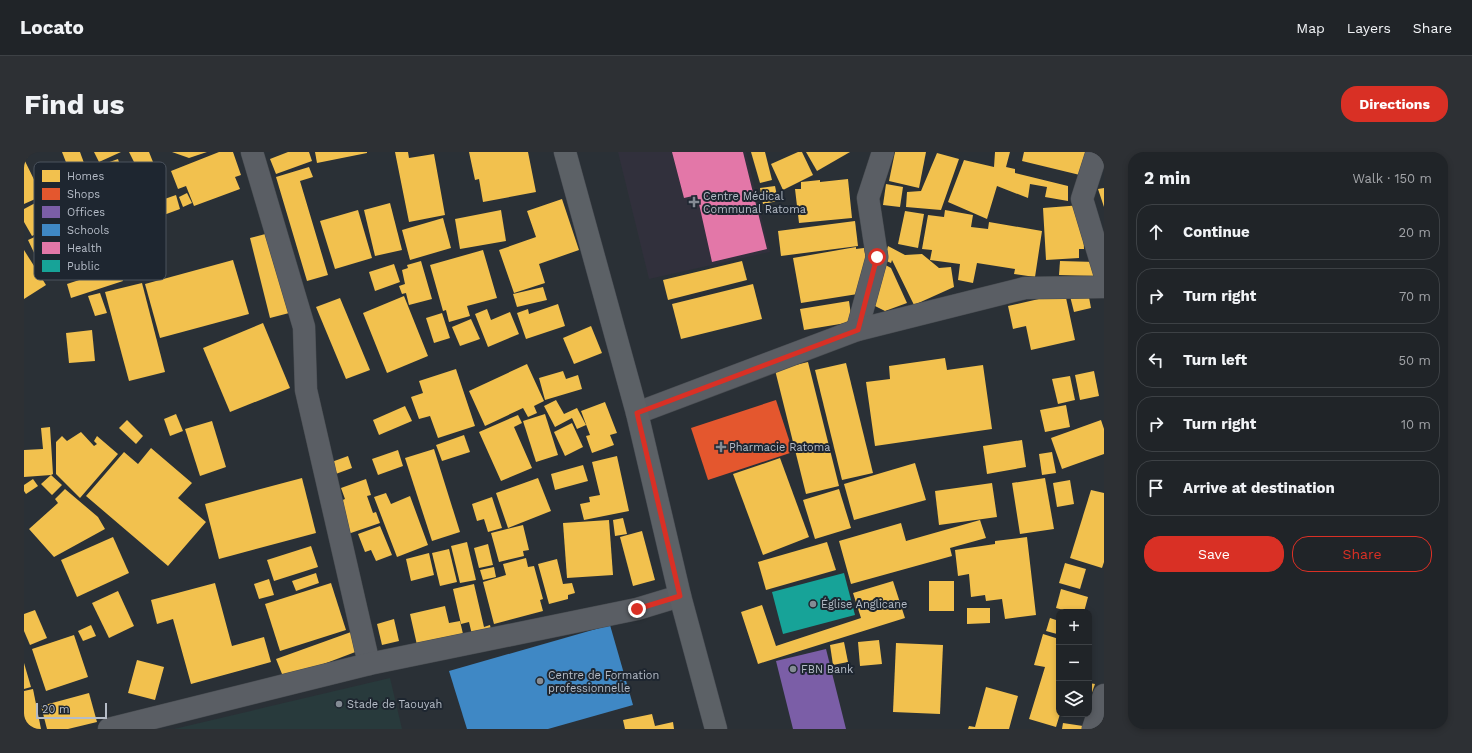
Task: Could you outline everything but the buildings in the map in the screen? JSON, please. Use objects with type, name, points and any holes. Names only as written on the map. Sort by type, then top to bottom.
[{"type":"main road","points":[[565,152],[637,413],[680,596],[716,729]]},
{"type":"street","points":[[252,152],[304,327],[306,390],[369,664]]},
{"type":"street","points":[[858,330],[877,257],[868,198],[883,152]]},
{"type":"street","points":[[1097,152],[1082,199],[1104,272]]},
{"type":"street","points":[[637,413],[858,330],[1025,288],[1104,287]]},
{"type":"street","points":[[109,729],[369,664],[637,609],[680,596]]},
{"type":"street","points":[[1093,729],[1104,695]]},
{"type":"shaded area","name":"Centre Médical Communal Ratoma","points":[[618,152],[746,152],[770,252],[649,279]]},
{"type":"shaded area","name":"Stade de Taouyah","points":[[390,678],[402,729],[174,729]]},
{"type":"place","name":"Centre Médical Communal Ratoma","points":[[694,202]]},
{"type":"place","name":"Pharmacie Ratoma","points":[[721,447]]},
{"type":"place","name":"Église Anglicane","points":[[813,604]]},
{"type":"place","name":"FBN Bank","points":[[793,669]]},
{"type":"place","name":"Centre de Formation professionnelle","points":[[540,681]]},
{"type":"place","name":"Stade de Taouyah","points":[[339,704]]},
{"type":"route","points":[[637,609],[680,596],[637,413],[858,330],[877,257]]}]
